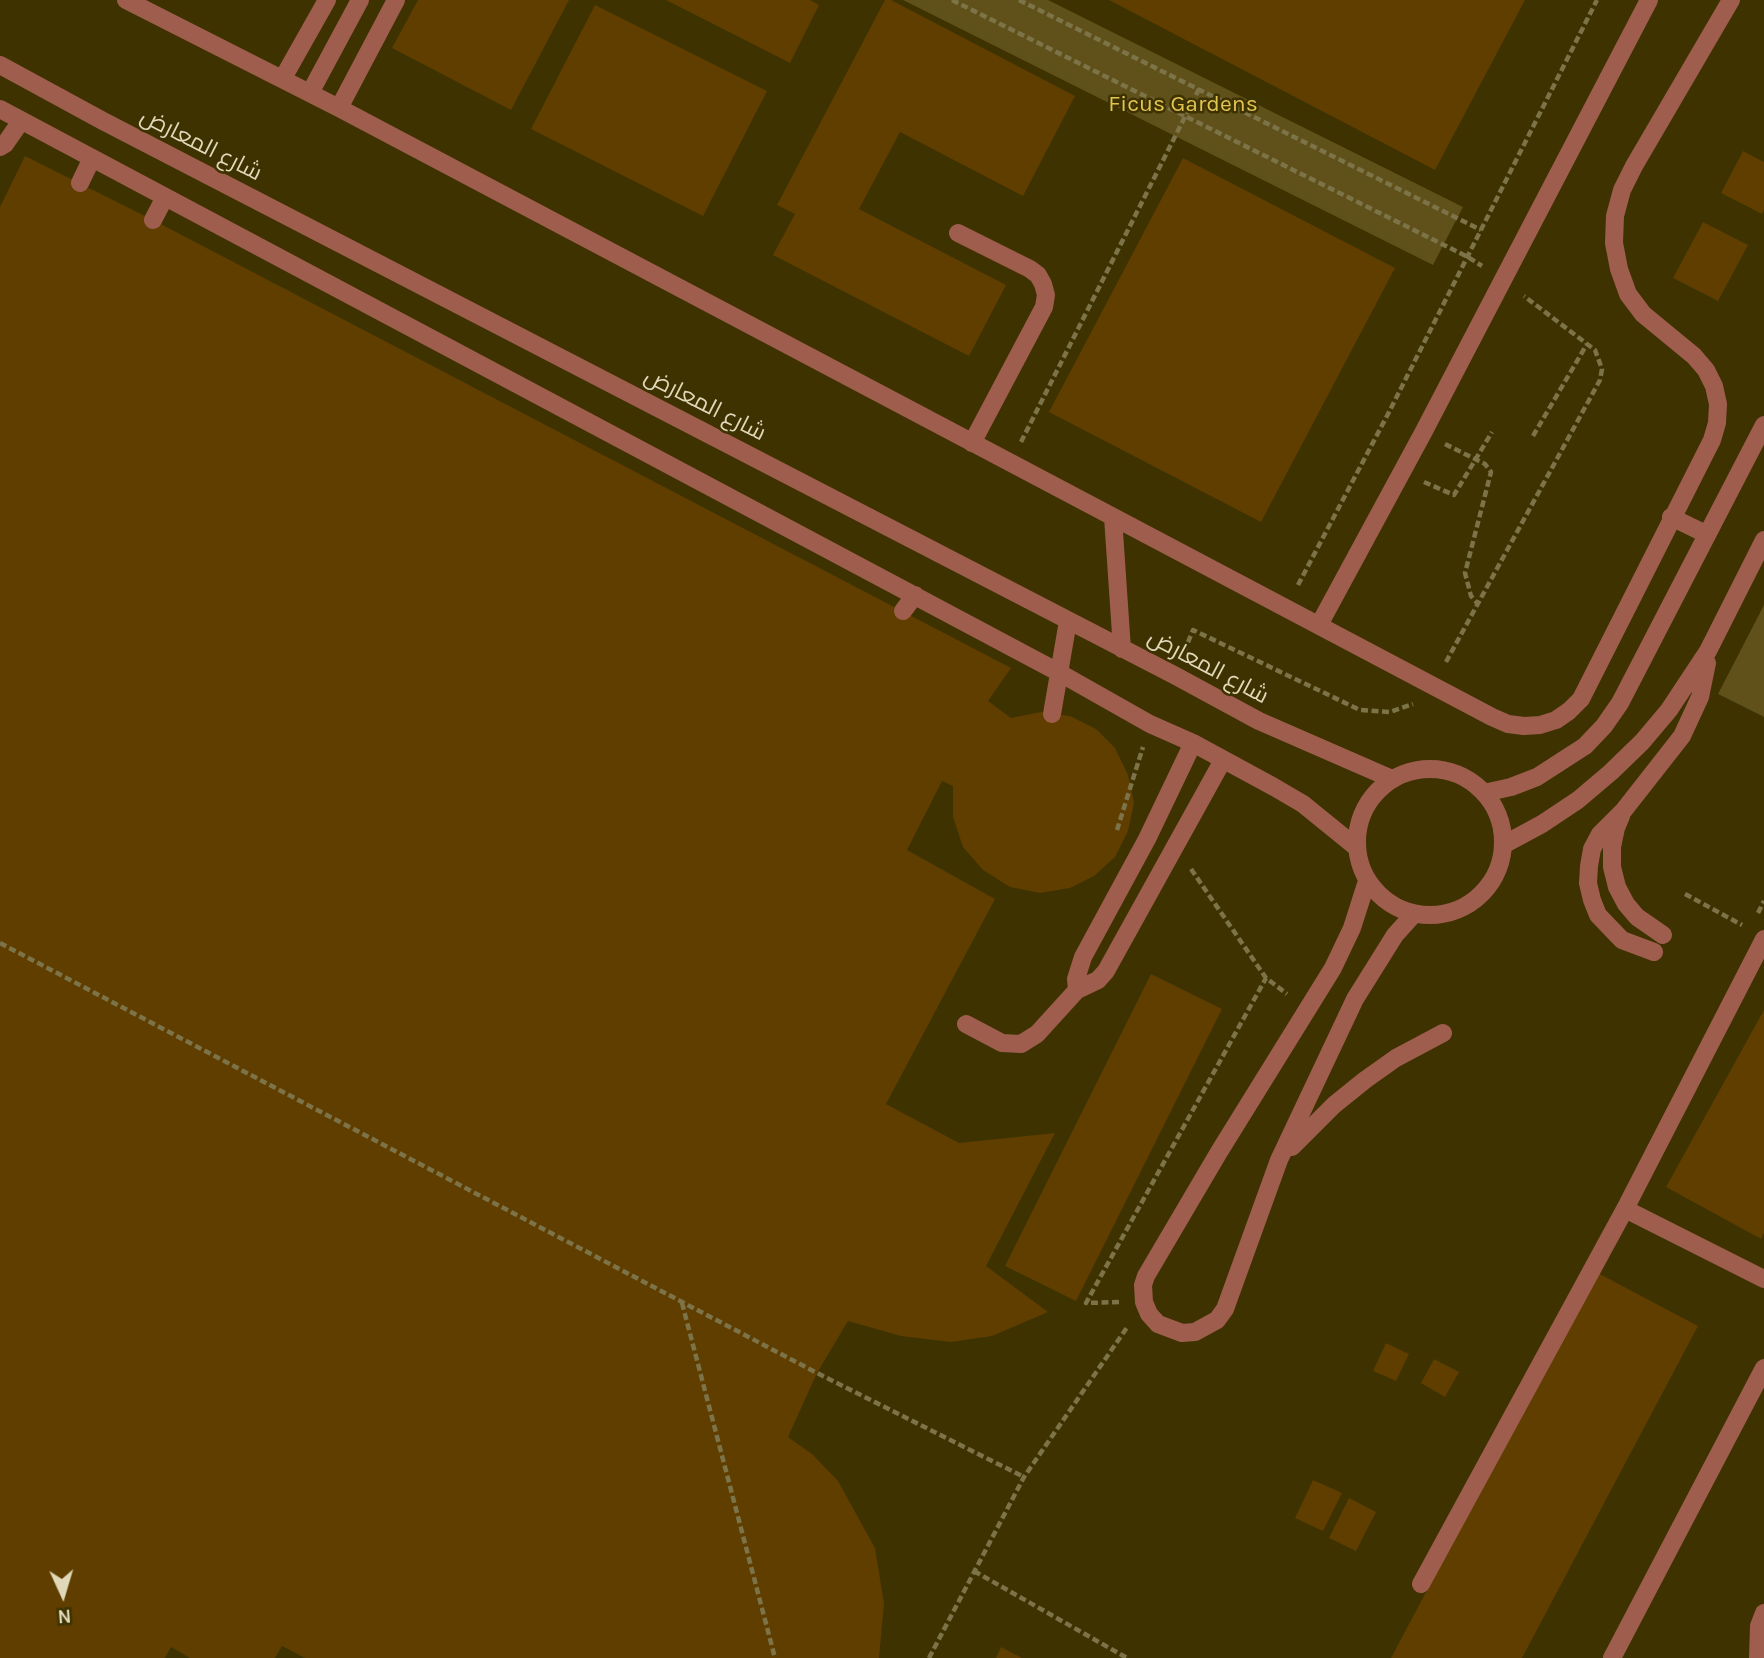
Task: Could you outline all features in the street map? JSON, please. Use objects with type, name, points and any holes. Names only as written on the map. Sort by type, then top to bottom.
[{"type":"street","points":[[126,0],[283,78],[1433,686],[1508,724],[1540,725],[1556,720],[1581,699],[1712,440],[1717,423],[1718,404],[1714,386],[1706,370],[1694,356],[1643,314],[1628,294],[1614,243],[1615,216],[1622,190],[1731,0]]},
{"type":"street","points":[[283,78],[327,0]]},
{"type":"street","points":[[310,93],[360,0]]},
{"type":"street","points":[[339,108],[396,0]]},
{"type":"street","points":[[1319,625],[1423,433],[1649,0]]},
{"type":"street","name":"شارع المعارض","points":[[0,65],[116,128],[1280,732],[1392,779]]},
{"type":"street","points":[[0,110],[915,595],[1150,724],[1193,743],[1303,804],[1356,847]]},
{"type":"street","points":[[0,146],[5,144],[21,121]]},
{"type":"street","points":[[80,183],[92,158]]},
{"type":"street","points":[[153,220],[164,197]]},
{"type":"street","points":[[958,233],[1030,269],[1043,284],[1046,295],[1044,307],[972,443]]},
{"type":"street","points":[[1484,793],[1511,788],[1546,772],[1585,746],[1604,726],[1620,703],[1764,425]]},
{"type":"street","points":[[1113,517],[1122,649]]},
{"type":"street","points":[[1671,517],[1706,534]]},
{"type":"street","points":[[1503,845],[1578,800],[1611,772],[1670,710],[1708,651],[1764,540]]},
{"type":"street","points":[[903,611],[915,595]]},
{"type":"street","points":[[1052,714],[1068,621]]},
{"type":"street","points":[[1654,952],[1622,940],[1598,915],[1590,891],[1589,866],[1592,849],[1600,834],[1624,810],[1676,745],[1691,719],[1706,675],[1708,651]]},
{"type":"street","points":[[1077,990],[1076,979],[1083,957],[1147,839],[1193,743]]},
{"type":"street","points":[[966,1024],[1002,1043],[1021,1044],[1037,1034],[1077,990],[1088,986],[1106,971],[1223,760]]},
{"type":"street","points":[[1430,769],[1460,776],[1484,793],[1499,817],[1503,845],[1500,866],[1490,885],[1475,901],[1456,911],[1435,916],[1414,914],[1395,907],[1379,896],[1359,865],[1356,847],[1359,821],[1371,797],[1392,779],[1410,771],[1430,769]]},
{"type":"street","points":[[1624,810],[1612,847],[1612,867],[1617,887],[1637,917],[1664,935]]},
{"type":"street","points":[[1367,881],[1352,928],[1333,968],[1146,1276],[1143,1285],[1144,1302],[1149,1314],[1158,1324],[1182,1333],[1195,1332],[1217,1320],[1225,1309],[1279,1160],[1355,999],[1395,936],[1414,914]]},
{"type":"street","points":[[1421,1584],[1625,1209],[1756,934]]},
{"type":"street","points":[[1279,1160],[1335,1105],[1365,1080],[1396,1058],[1443,1034]]},
{"type":"street","points":[[1625,1209],[1764,1279]]},
{"type":"street","points":[[1612,1658],[1764,1368]]},
{"type":"street","points":[[1755,1655],[1759,1626],[1764,1613]]},
{"type":"path","points":[[951,0],[1468,257],[1503,280],[1595,350],[1602,369],[1597,389],[1429,693],[1404,709],[1390,712],[1360,710],[1193,630],[1174,675]]},
{"type":"path","points":[[1019,0],[1481,230]]},
{"type":"path","points":[[1286,607],[1468,257],[1597,0]]},
{"type":"path","points":[[1010,463],[1199,89]]},
{"type":"path","points":[[1533,436],[1587,344]]},
{"type":"path","points":[[1419,479],[1454,495],[1492,432]]},
{"type":"path","points":[[1423,433],[1489,467],[1491,478],[1465,573],[1471,596],[1478,604]]},
{"type":"path","points":[[1118,830],[1150,724]]},
{"type":"path","points":[[1184,859],[1266,978],[1288,995]]},
{"type":"path","points":[[1685,894],[1756,934]]},
{"type":"path","points":[[1754,920],[1764,901]]},
{"type":"path","points":[[0,943],[682,1302],[1024,1477]]},
{"type":"path","points":[[1144,1302],[1086,1303],[1266,978]]},
{"type":"path","points":[[682,1302],[775,1658]]},
{"type":"path","points":[[929,1658],[1024,1477],[1144,1302]]},
{"type":"path","points":[[974,1571],[1127,1658]]},
{"type":"green space","name":"Ficus Gardens","points":[[903,0],[1048,0],[1463,207],[1433,265]]},
{"type":"green space","points":[[1764,605],[1764,717],[1718,694]]},
{"type":"building","points":[[418,0],[569,0],[511,110],[392,48]]},
{"type":"building","points":[[666,0],[810,0],[819,5],[790,63]]},
{"type":"building","points":[[885,0],[891,0],[1075,96],[1023,196],[900,132],[859,209],[1006,285],[969,356],[773,255],[795,214],[777,205]]},
{"type":"building","points":[[1109,0],[1525,0],[1435,170]]},
{"type":"building","points":[[595,5],[767,91],[703,216],[531,129]]},
{"type":"building","points":[[1743,151],[1764,162],[1762,214],[1721,193]]},
{"type":"building","points":[[25,156],[153,220],[1011,668],[988,701],[1011,718],[1041,712],[1070,716],[1096,729],[1115,748],[1128,775],[1134,803],[1128,831],[1115,857],[1094,876],[1070,888],[1040,893],[1010,887],[983,870],[963,847],[953,817],[953,786],[942,781],[907,850],[995,899],[886,1104],[959,1143],[1055,1133],[986,1266],[1048,1312],[992,1336],[951,1342],[901,1336],[848,1321],[817,1373],[788,1437],[812,1454],[838,1481],[875,1548],[884,1603],[879,1658],[305,1658],[282,1646],[275,1658],[190,1658],[171,1647],[165,1658],[0,1658],[0,207]]},
{"type":"building","points":[[1183,158],[1395,268],[1261,522],[1049,412]]},
{"type":"building","points":[[1703,222],[1748,245],[1718,301],[1673,278]]},
{"type":"building","points":[[1151,974],[1222,1009],[1076,1301],[1005,1266]]},
{"type":"building","points":[[1764,1010],[1764,1233],[1761,1239],[1666,1187]]},
{"type":"building","points":[[1596,1272],[1698,1326],[1522,1658],[1391,1658]]},
{"type":"building","points":[[1386,1343],[1409,1354],[1396,1381],[1373,1371]]},
{"type":"building","points":[[1434,1359],[1459,1372],[1445,1397],[1421,1383]]},
{"type":"building","points":[[1313,1480],[1342,1493],[1323,1531],[1295,1518]]},
{"type":"building","points":[[1349,1498],[1376,1512],[1356,1551],[1329,1538]]},
{"type":"building","points":[[1001,1647],[1022,1658],[996,1658]]}]
